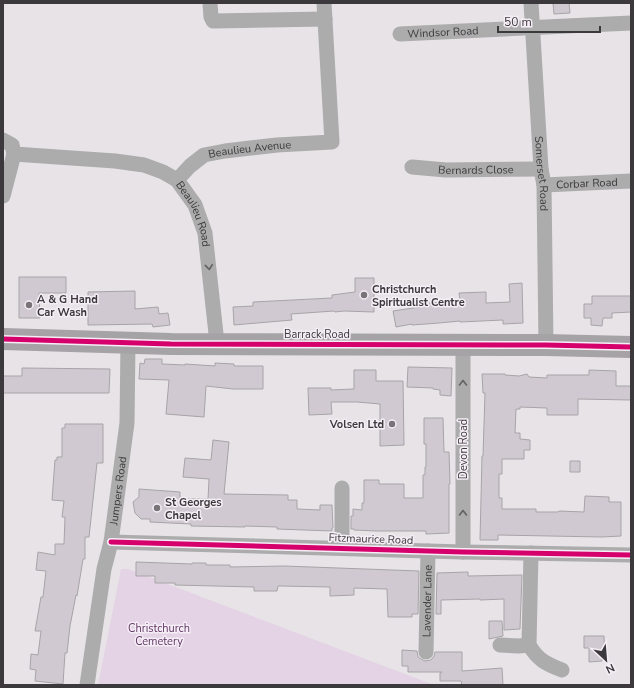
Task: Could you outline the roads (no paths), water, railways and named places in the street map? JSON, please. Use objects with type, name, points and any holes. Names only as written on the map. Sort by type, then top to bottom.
[{"type":"main road","name":"Barrack Road","points":[[3,339],[171,344],[546,345],[631,347]]},
{"type":"street","points":[[210,3],[211,17],[213,21],[325,19],[324,3]]},
{"type":"street","name":"Somerset Road","points":[[531,3],[541,169],[544,185],[546,345]]},
{"type":"street","name":"Beaulieu Avenue","points":[[177,180],[190,166],[204,155],[270,146],[332,142],[325,19]]},
{"type":"street","name":"Windsor Road","points":[[400,34],[631,23]]},
{"type":"street","points":[[3,140],[12,145],[14,154],[3,196]]},
{"type":"street","name":"Beaulieu Road","points":[[14,154],[115,161],[144,165],[163,172],[177,180],[195,205],[205,233],[217,343]]},
{"type":"street","name":"Bernards Close","points":[[412,167],[446,170],[541,169]]},
{"type":"street","name":"Corbar Road","points":[[544,185],[631,181]]},
{"type":"street","name":"Jumpers Road","points":[[87,685],[104,569],[111,542],[127,424],[128,342]]},
{"type":"street","name":"Devon Road","points":[[462,345],[462,552]]},
{"type":"street","points":[[342,488],[342,548]]},
{"type":"street","name":"Fitzmaurice Road","points":[[111,542],[462,552],[631,555]]},
{"type":"street","name":"Lavender Lane","points":[[426,652],[428,551]]},
{"type":"street","points":[[530,553],[529,645],[535,656],[546,664],[562,670]]},
{"type":"street","points":[[500,645],[529,645]]},
{"type":"place","name":"Christchurch Spiritualist Centre","points":[[364,295]]},
{"type":"place","name":"A & G Hand Car Wash","points":[[29,305]]},
{"type":"place","name":"Volsen Ltd","points":[[392,424]]},
{"type":"place","name":"St Georges Chapel","points":[[157,508]]},
{"type":"park label","name":"Christchurch Cemetery","points":[[159,634]]}]
